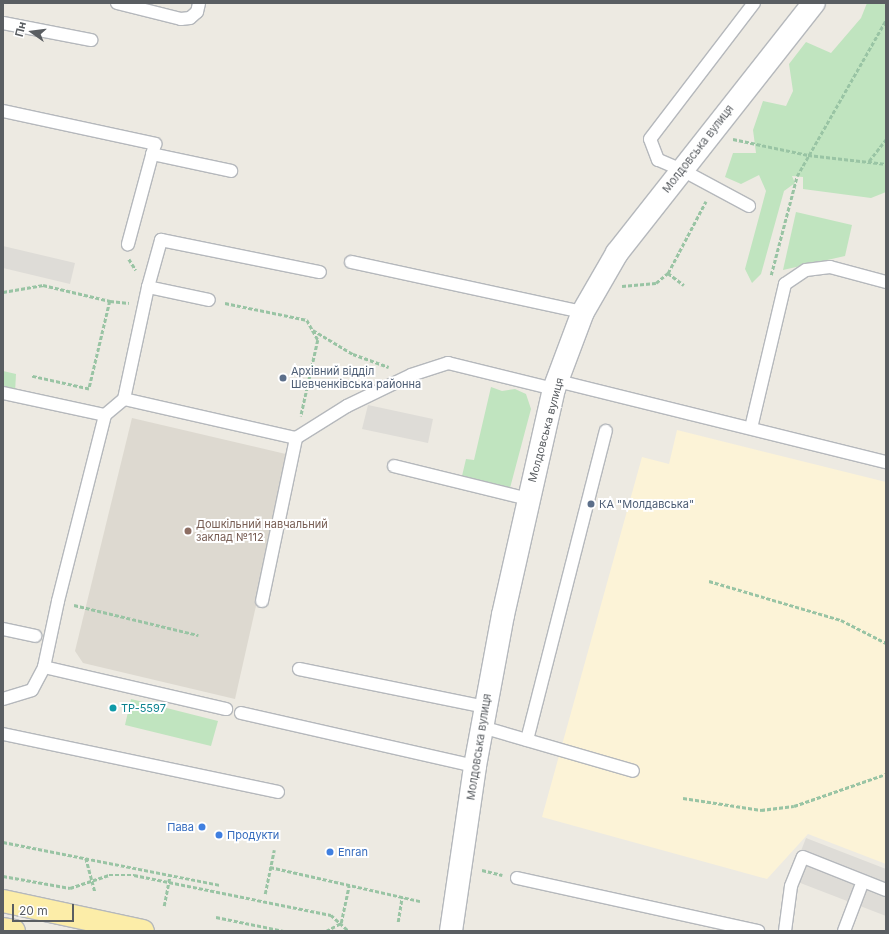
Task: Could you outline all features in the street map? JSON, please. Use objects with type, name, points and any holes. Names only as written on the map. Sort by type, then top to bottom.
[{"type":"main road","points":[[3,901],[143,931]]},
{"type":"main road","points":[[3,929],[14,931]]},
{"type":"street","name":"Молдовська вулиця","points":[[451,931],[475,766],[528,499],[556,385],[583,312],[617,253],[708,135],[814,3]]},
{"type":"lane","points":[[117,3],[181,19],[190,18],[197,12],[199,3]]},
{"type":"lane","points":[[748,206],[682,170],[658,160],[650,139],[754,3]]},
{"type":"lane","points":[[3,23],[91,40]]},
{"type":"lane","points":[[3,111],[155,144],[128,244]]},
{"type":"lane","points":[[152,154],[231,171]]},
{"type":"lane","points":[[3,698],[32,690],[44,667],[58,601],[105,415],[124,399],[148,287],[161,240],[320,272]]},
{"type":"lane","points":[[351,262],[583,312]]},
{"type":"lane","points":[[751,428],[785,284],[806,270],[830,267],[886,282]]},
{"type":"lane","points":[[148,287],[210,300]]},
{"type":"lane","points":[[124,399],[296,438],[347,406],[411,375],[448,363],[751,428],[886,462]]},
{"type":"lane","points":[[3,393],[105,415]]},
{"type":"lane","points":[[527,740],[606,431]]},
{"type":"lane","points":[[262,601],[296,438]]},
{"type":"lane","points":[[394,466],[528,499]]},
{"type":"lane","points":[[3,629],[35,636]]},
{"type":"lane","points":[[44,667],[226,709]]},
{"type":"lane","points":[[299,669],[484,717],[527,740],[633,771]]},
{"type":"lane","points":[[241,713],[475,766]]},
{"type":"lane","points":[[3,734],[278,792]]},
{"type":"lane","points":[[785,931],[791,886],[803,857],[886,890]]},
{"type":"lane","points":[[517,878],[758,931]]},
{"type":"lane","points":[[844,931],[863,881]]},
{"type":"path","points":[[770,280],[797,176],[886,20]]},
{"type":"path","points":[[708,135],[808,155],[886,164]]},
{"type":"path","points":[[868,162],[886,139]]},
{"type":"path","points":[[618,287],[636,283],[656,283],[668,273],[709,197]]},
{"type":"path","points":[[128,244],[125,254],[148,287]]},
{"type":"path","points":[[668,273],[684,285]]},
{"type":"path","points":[[3,292],[43,285],[110,301],[89,390],[31,376]]},
{"type":"path","points":[[210,300],[308,320],[318,340],[296,438]]},
{"type":"path","points":[[313,330],[353,354],[411,375]]},
{"type":"path","points":[[709,580],[842,620],[886,643]]},
{"type":"path","points":[[58,601],[198,635]]},
{"type":"path","points":[[683,798],[761,810],[794,806],[886,774]]},
{"type":"path","points":[[3,842],[221,885]]},
{"type":"path","points":[[264,894],[274,850]]},
{"type":"path","points":[[86,858],[95,892]]},
{"type":"path","points":[[270,868],[420,901]]},
{"type":"path","points":[[477,869],[517,878]]},
{"type":"path","points":[[3,876],[70,888],[109,875],[125,874],[331,915],[349,931]]},
{"type":"path","points":[[164,906],[170,875]]},
{"type":"path","points":[[326,931],[341,923],[349,886]]},
{"type":"path","points":[[398,922],[402,897]]},
{"type":"path","points":[[216,917],[284,931]]},
{"type":"shaded area","points":[[3,246],[75,263],[70,284],[3,268]]},
{"type":"shaded area","points":[[368,405],[433,419],[428,443],[362,429]]},
{"type":"shaded area","name":"Дошкільний навчальний заклад №112","points":[[132,418],[290,455],[235,699],[83,663],[75,651]]},
{"type":"shaded area","points":[[677,430],[886,482],[886,864],[808,834],[767,879],[542,817],[642,457],[669,464]]},
{"type":"shaded area","points":[[806,838],[886,869],[886,916],[790,879]]},
{"type":"green space","points":[[867,3],[886,3],[886,192],[871,198],[803,189],[803,177],[792,176],[795,183],[784,191],[761,274],[752,283],[745,269],[766,191],[759,175],[741,184],[725,177],[733,153],[756,153],[753,130],[763,101],[786,106],[793,91],[789,64],[806,42],[831,53],[861,18]]},
{"type":"green space","points":[[796,212],[852,225],[845,256],[783,270]]},
{"type":"green space","points":[[3,371],[16,374],[15,393],[3,390]]},
{"type":"green space","points":[[491,387],[502,391],[515,389],[526,394],[531,409],[510,488],[462,476],[466,459],[474,460]]},
{"type":"green space","points":[[131,699],[218,721],[211,746],[125,725]]},
{"type":"place","name":"Архівний відділ Шевченківська районна","points":[[283,378]]},
{"type":"place","name":"КА \"Молдавська\"","points":[[591,504]]},
{"type":"place","name":"Дошкільний навчальний заклад №112","points":[[188,531]]},
{"type":"place","name":"ТР-5597","points":[[113,708]]},
{"type":"place","name":"Пава","points":[[202,827]]},
{"type":"place","name":"Продукти","points":[[219,835]]},
{"type":"place","name":"Enran","points":[[330,852]]}]
